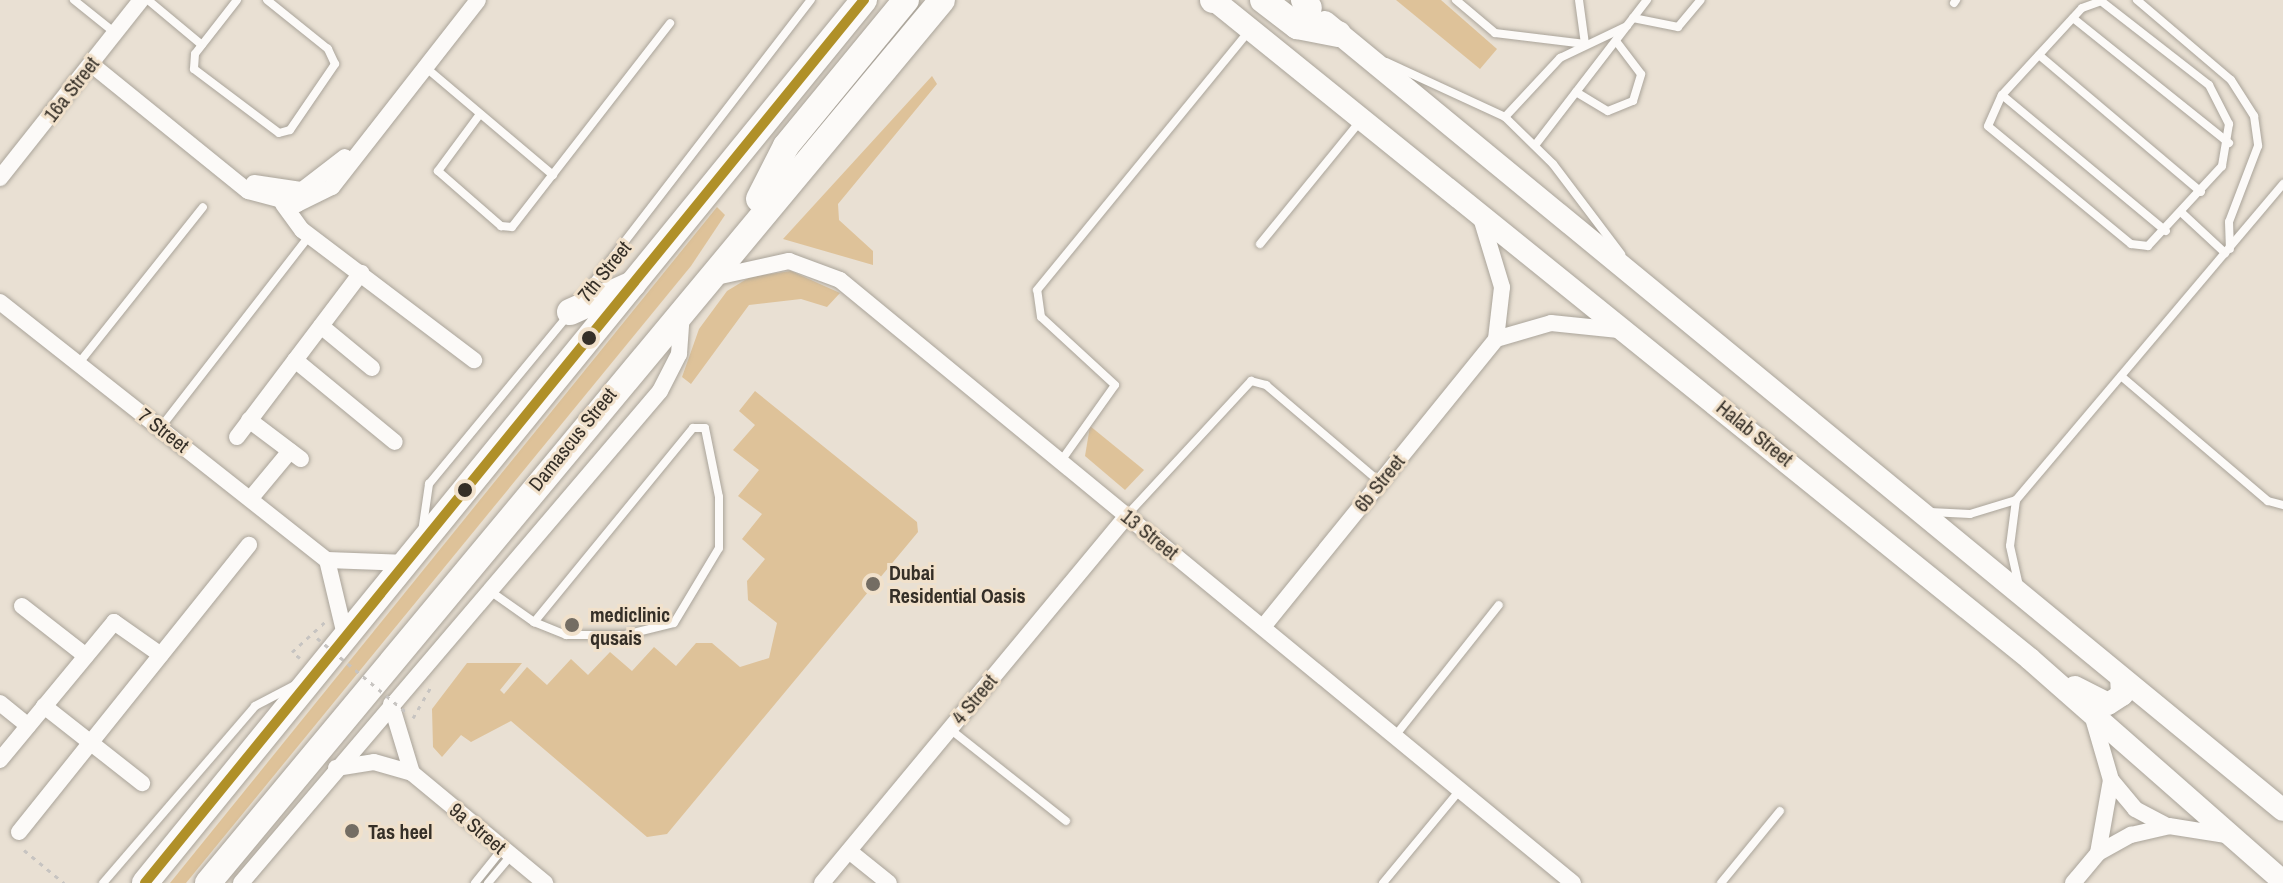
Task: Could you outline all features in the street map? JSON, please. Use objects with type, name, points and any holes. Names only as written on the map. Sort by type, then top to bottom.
[{"type":"main road","points":[[145,883],[346,644],[864,0]]},
{"type":"main road","points":[[751,221],[786,146],[906,0]]},
{"type":"main road","points":[[936,7],[956,0]]},
{"type":"main road","points":[[1263,0],[1297,26],[1338,34]]},
{"type":"main road","name":"Damascus Street","points":[[208,883],[751,221],[936,7]]},
{"type":"main road","points":[[570,312],[639,280]]},
{"type":"street","name":"16a Street","points":[[0,178],[141,0]]},
{"type":"street","points":[[283,204],[322,195],[478,0]]},
{"type":"street","name":"Halab Street","points":[[1213,0],[1635,334],[2030,659],[2092,717],[2283,881]]},
{"type":"street","points":[[1304,3],[1641,284],[2020,590],[2121,678],[2283,810]]},
{"type":"street","points":[[91,64],[228,174],[283,204],[310,235],[474,360]]},
{"type":"street","points":[[228,174],[275,191],[302,190],[359,146]]},
{"type":"street","points":[[1478,212],[1502,287],[1496,339],[1565,322],[1635,334]]},
{"type":"street","name":"13 Street","points":[[700,285],[745,266],[789,261],[862,297],[1573,883]]},
{"type":"street","points":[[237,437],[361,273]]},
{"type":"street","name":"7 Street","points":[[0,302],[327,560]]},
{"type":"street","points":[[241,883],[335,768],[671,377],[682,305]]},
{"type":"street","points":[[321,326],[372,368]]},
{"type":"street","name":"6b Street","points":[[1263,627],[1496,339]]},
{"type":"street","points":[[295,360],[395,442]]},
{"type":"street","points":[[249,420],[295,455],[251,498]]},
{"type":"street","name":"4 Street","points":[[822,883],[1127,515]]},
{"type":"street","points":[[16,836],[249,545]]},
{"type":"street","points":[[346,644],[327,560],[418,555]]},
{"type":"street","points":[[22,606],[86,656]]},
{"type":"street","points":[[0,760],[117,621],[161,655]]},
{"type":"street","points":[[2030,659],[2102,704],[2118,699],[2121,678]]},
{"type":"street","points":[[0,703],[28,726]]},
{"type":"street","points":[[391,704],[412,773]]},
{"type":"street","points":[[44,706],[142,783]]},
{"type":"street","points":[[2092,717],[2111,780],[2135,809],[2169,826],[2230,836]]},
{"type":"street","name":"9a Street","points":[[335,768],[374,762],[412,773],[545,883]]},
{"type":"street","points":[[2098,853],[2111,780]]},
{"type":"street","points":[[2073,883],[2098,853],[2169,826]]},
{"type":"street","points":[[849,851],[889,883]]},
{"type":"lane","points":[[74,0],[115,33]]},
{"type":"lane","points":[[148,0],[202,45]]},
{"type":"lane","points":[[237,0],[193,58],[197,74],[268,129],[290,130],[335,64],[328,49],[267,0]]},
{"type":"lane","name":"7th Street","points":[[418,555],[420,515],[429,484],[570,312],[811,0]]},
{"type":"lane","points":[[1456,0],[1495,33],[1585,44]]},
{"type":"lane","points":[[1579,0],[1585,44]]},
{"type":"lane","points":[[1536,144],[1647,0]]},
{"type":"lane","points":[[1505,117],[1543,71],[1585,44],[1630,22],[1678,27],[1701,0]]},
{"type":"lane","points":[[2137,0],[2231,80],[2254,116],[2258,146],[2229,222],[2228,251]]},
{"type":"lane","points":[[2094,1],[2123,11],[2219,96],[2229,143],[2201,192],[2148,246],[2131,244],[1993,136],[1988,115],[2002,95],[2073,18],[2094,1]]},
{"type":"lane","points":[[2073,18],[2229,143]]},
{"type":"lane","points":[[480,114],[438,168],[501,226],[515,226],[670,23]]},
{"type":"lane","points":[[1061,461],[1115,385],[1041,317],[1037,290],[1252,28]]},
{"type":"lane","points":[[1576,92],[1608,111],[1633,101],[1641,74],[1616,41]]},
{"type":"lane","points":[[1360,52],[1505,117],[1536,144],[1641,284]]},
{"type":"lane","points":[[2039,55],[2201,192]]},
{"type":"lane","points":[[423,66],[553,175]]},
{"type":"lane","points":[[2002,95],[2166,231]]},
{"type":"lane","points":[[1260,244],[1362,118]]},
{"type":"lane","points":[[1922,510],[1970,514],[2016,500],[2283,184]]},
{"type":"lane","points":[[79,363],[203,207]]},
{"type":"lane","points":[[2182,213],[2228,251]]},
{"type":"lane","points":[[161,427],[310,235]]},
{"type":"lane","points":[[2121,376],[2268,501],[2283,505]]},
{"type":"lane","points":[[1127,515],[1251,381],[1266,385],[1380,482]]},
{"type":"lane","points":[[489,590],[534,622],[597,637],[658,630],[679,619],[719,548],[719,497],[705,428],[693,428],[534,622]]},
{"type":"lane","points":[[2016,500],[2010,546],[2020,590]]},
{"type":"lane","points":[[1395,736],[1499,605]]},
{"type":"lane","points":[[103,883],[255,706],[276,691],[314,682]]},
{"type":"lane","points":[[950,729],[1066,821]]},
{"type":"lane","points":[[1383,883],[1460,790]]},
{"type":"lane","points":[[1721,883],[1780,811]]},
{"type":"lane","points":[[475,883],[507,852]]},
{"type":"lane","points":[[488,883],[507,852]]},
{"type":"path","points":[[308,633],[292,652],[300,659],[317,638],[407,713]]},
{"type":"path","points":[[16,836],[64,883]]},
{"type":"shaded area","points":[[1396,0],[1441,0],[1497,49],[1480,69]]},
{"type":"shaded area","points":[[932,76],[937,84],[838,204],[839,220],[873,251],[873,265],[783,239]]},
{"type":"shaded area","points":[[717,207],[725,215],[691,266],[186,883],[170,883]]},
{"type":"shaded area","points":[[791,271],[840,293],[827,307],[801,299],[749,305],[691,384],[682,377],[699,329],[727,291],[750,277]]},
{"type":"shaded area","points":[[755,391],[917,522],[918,532],[667,834],[647,837],[511,721],[471,742],[461,735],[442,757],[433,747],[432,709],[467,663],[522,663],[500,690],[504,694],[527,667],[547,685],[571,659],[588,675],[610,652],[632,671],[654,647],[676,666],[696,643],[712,643],[740,667],[769,658],[777,623],[748,600],[747,581],[765,559],[742,539],[762,514],[738,496],[759,470],[733,450],[755,425],[739,411]]},
{"type":"shaded area","points":[[1090,426],[1144,470],[1125,490],[1085,456]]},
{"type":"transit line","points":[[145,883],[864,0]]},
{"type":"place","name":"Dubai Residential Oasis","points":[[873,584]]},
{"type":"place","name":"mediclinic qusais","points":[[572,625]]},
{"type":"place","name":"Tas heel","points":[[352,831]]}]
